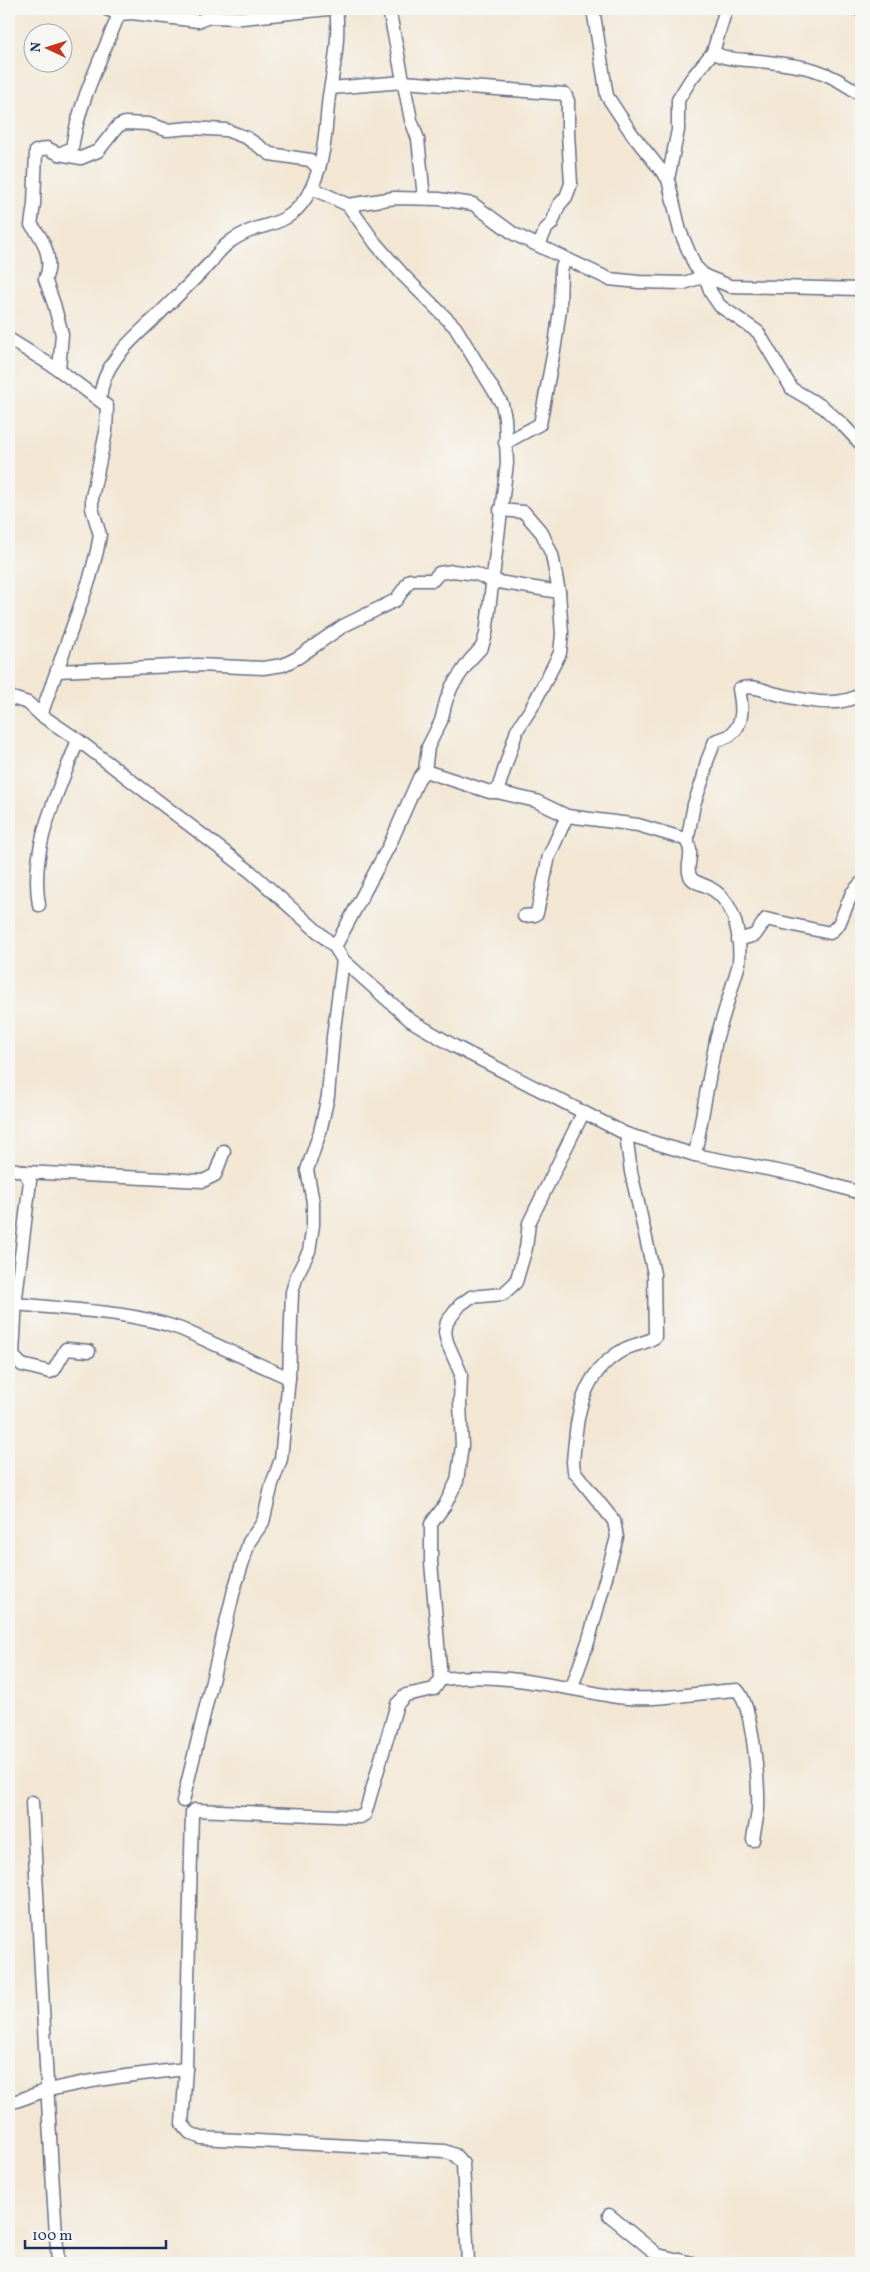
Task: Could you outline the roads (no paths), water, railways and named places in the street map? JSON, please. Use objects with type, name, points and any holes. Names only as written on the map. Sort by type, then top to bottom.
[{"type":"street","points":[[106,9],[119,14],[132,13],[198,21],[210,17],[242,18],[328,9]]},
{"type":"street","points":[[100,400],[101,384],[105,374],[120,352],[211,262],[221,248],[232,239],[273,224],[291,215],[312,188],[319,169],[331,88],[338,32],[336,9]]},
{"type":"street","points":[[389,9],[411,120],[418,139],[424,198]]},
{"type":"street","points":[[593,9],[599,36],[607,96],[632,134],[668,178]]},
{"type":"street","points":[[726,9],[713,52],[691,79],[678,100],[678,130],[668,178],[680,231],[695,266],[705,276],[730,286],[861,289]]},
{"type":"street","points":[[59,154],[72,148],[75,127],[82,107],[119,14]]},
{"type":"street","points":[[713,52],[724,58],[821,70],[832,75],[861,95]]},
{"type":"street","points":[[331,88],[403,82],[565,94],[568,101],[571,184],[566,197],[559,205],[552,223],[546,229],[539,245]]},
{"type":"street","points":[[59,370],[62,334],[45,279],[50,270],[44,239],[31,225],[34,204],[36,151],[47,148],[59,154],[82,158],[98,152],[118,126],[125,123],[148,124],[167,130],[190,128],[226,130],[248,138],[270,154],[310,160],[319,169]]},
{"type":"street","points":[[312,188],[348,205],[376,244],[404,276],[455,327],[502,404],[505,418],[507,463],[486,634],[482,647],[470,660],[452,686],[446,700],[441,721],[428,748],[425,771],[419,778],[390,844],[335,947]]},
{"type":"street","points":[[348,205],[395,198],[424,198],[474,204],[514,234],[609,279],[684,283],[705,276]]},
{"type":"street","points":[[505,443],[540,424],[558,327],[561,269],[566,260]]},
{"type":"street","points":[[705,276],[711,293],[720,306],[758,332],[792,388],[823,408],[861,444]]},
{"type":"street","points":[[9,339],[59,370],[100,400],[107,406],[108,417],[92,497],[92,508],[100,535],[90,578],[41,715]]},
{"type":"street","points":[[497,792],[516,730],[532,707],[560,653],[562,634],[559,592],[552,555],[542,532],[524,512],[500,510]]},
{"type":"street","points":[[57,671],[198,665],[263,668],[283,665],[298,658],[342,626],[396,600],[410,580],[433,580],[439,572],[452,571],[476,574],[492,581],[559,592]]},
{"type":"street","points":[[695,1155],[716,1040],[739,964],[738,940],[733,915],[717,893],[690,876],[692,849],[687,842],[694,804],[703,779],[706,761],[715,741],[731,734],[740,723],[739,689],[753,687],[777,694],[832,703],[854,699],[861,694]]},
{"type":"street","points":[[9,697],[28,703],[41,715],[78,740],[251,872],[335,947],[343,960],[410,1020],[454,1046],[626,1134],[695,1155],[798,1174],[861,1193]]},
{"type":"street","points":[[39,905],[38,860],[44,831],[78,740]]},
{"type":"street","points":[[425,771],[490,792],[536,802],[567,816],[638,825],[688,840]]},
{"type":"street","points":[[524,916],[538,913],[549,856],[567,816]]},
{"type":"street","points":[[738,940],[755,935],[766,919],[830,933],[839,924],[852,893],[861,884]]},
{"type":"street","points":[[182,1801],[234,1590],[250,1542],[263,1522],[272,1484],[281,1458],[289,1378],[292,1292],[297,1276],[309,1251],[314,1224],[307,1170],[320,1132],[328,1096],[332,1037],[343,960]]},
{"type":"street","points":[[468,2263],[463,2164],[454,2155],[444,2151],[201,2138],[190,2133],[182,2124],[186,2068],[192,1812],[195,1810],[360,1817],[365,1814],[397,1704],[406,1695],[434,1689],[441,1679],[431,1555],[431,1524],[457,1481],[462,1446],[460,1403],[462,1374],[447,1342],[445,1332],[447,1322],[460,1305],[471,1297],[503,1294],[516,1282],[526,1248],[529,1223],[583,1113]]},
{"type":"street","points":[[572,1687],[589,1639],[617,1537],[614,1521],[574,1472],[572,1462],[581,1399],[592,1380],[612,1358],[623,1350],[655,1337],[654,1274],[630,1172],[626,1134]]},
{"type":"street","points":[[9,1168],[24,1172],[204,1181],[216,1175],[224,1151]]},
{"type":"street","points":[[24,1172],[30,1181],[30,1187],[11,1356],[22,1364],[50,1372],[54,1370],[66,1349],[88,1351]]},
{"type":"street","points":[[16,1304],[98,1312],[164,1323],[289,1378]]},
{"type":"street","points":[[441,1679],[488,1676],[522,1679],[612,1696],[636,1698],[707,1694],[737,1690],[744,1701],[756,1758],[758,1810],[753,1840]]},
{"type":"street","points":[[32,1802],[42,1966],[46,2090],[58,2263]]},
{"type":"street","points":[[9,2103],[46,2090],[98,2079],[186,2068]]},
{"type":"street","points":[[609,2215],[658,2255],[692,2263]]}]
